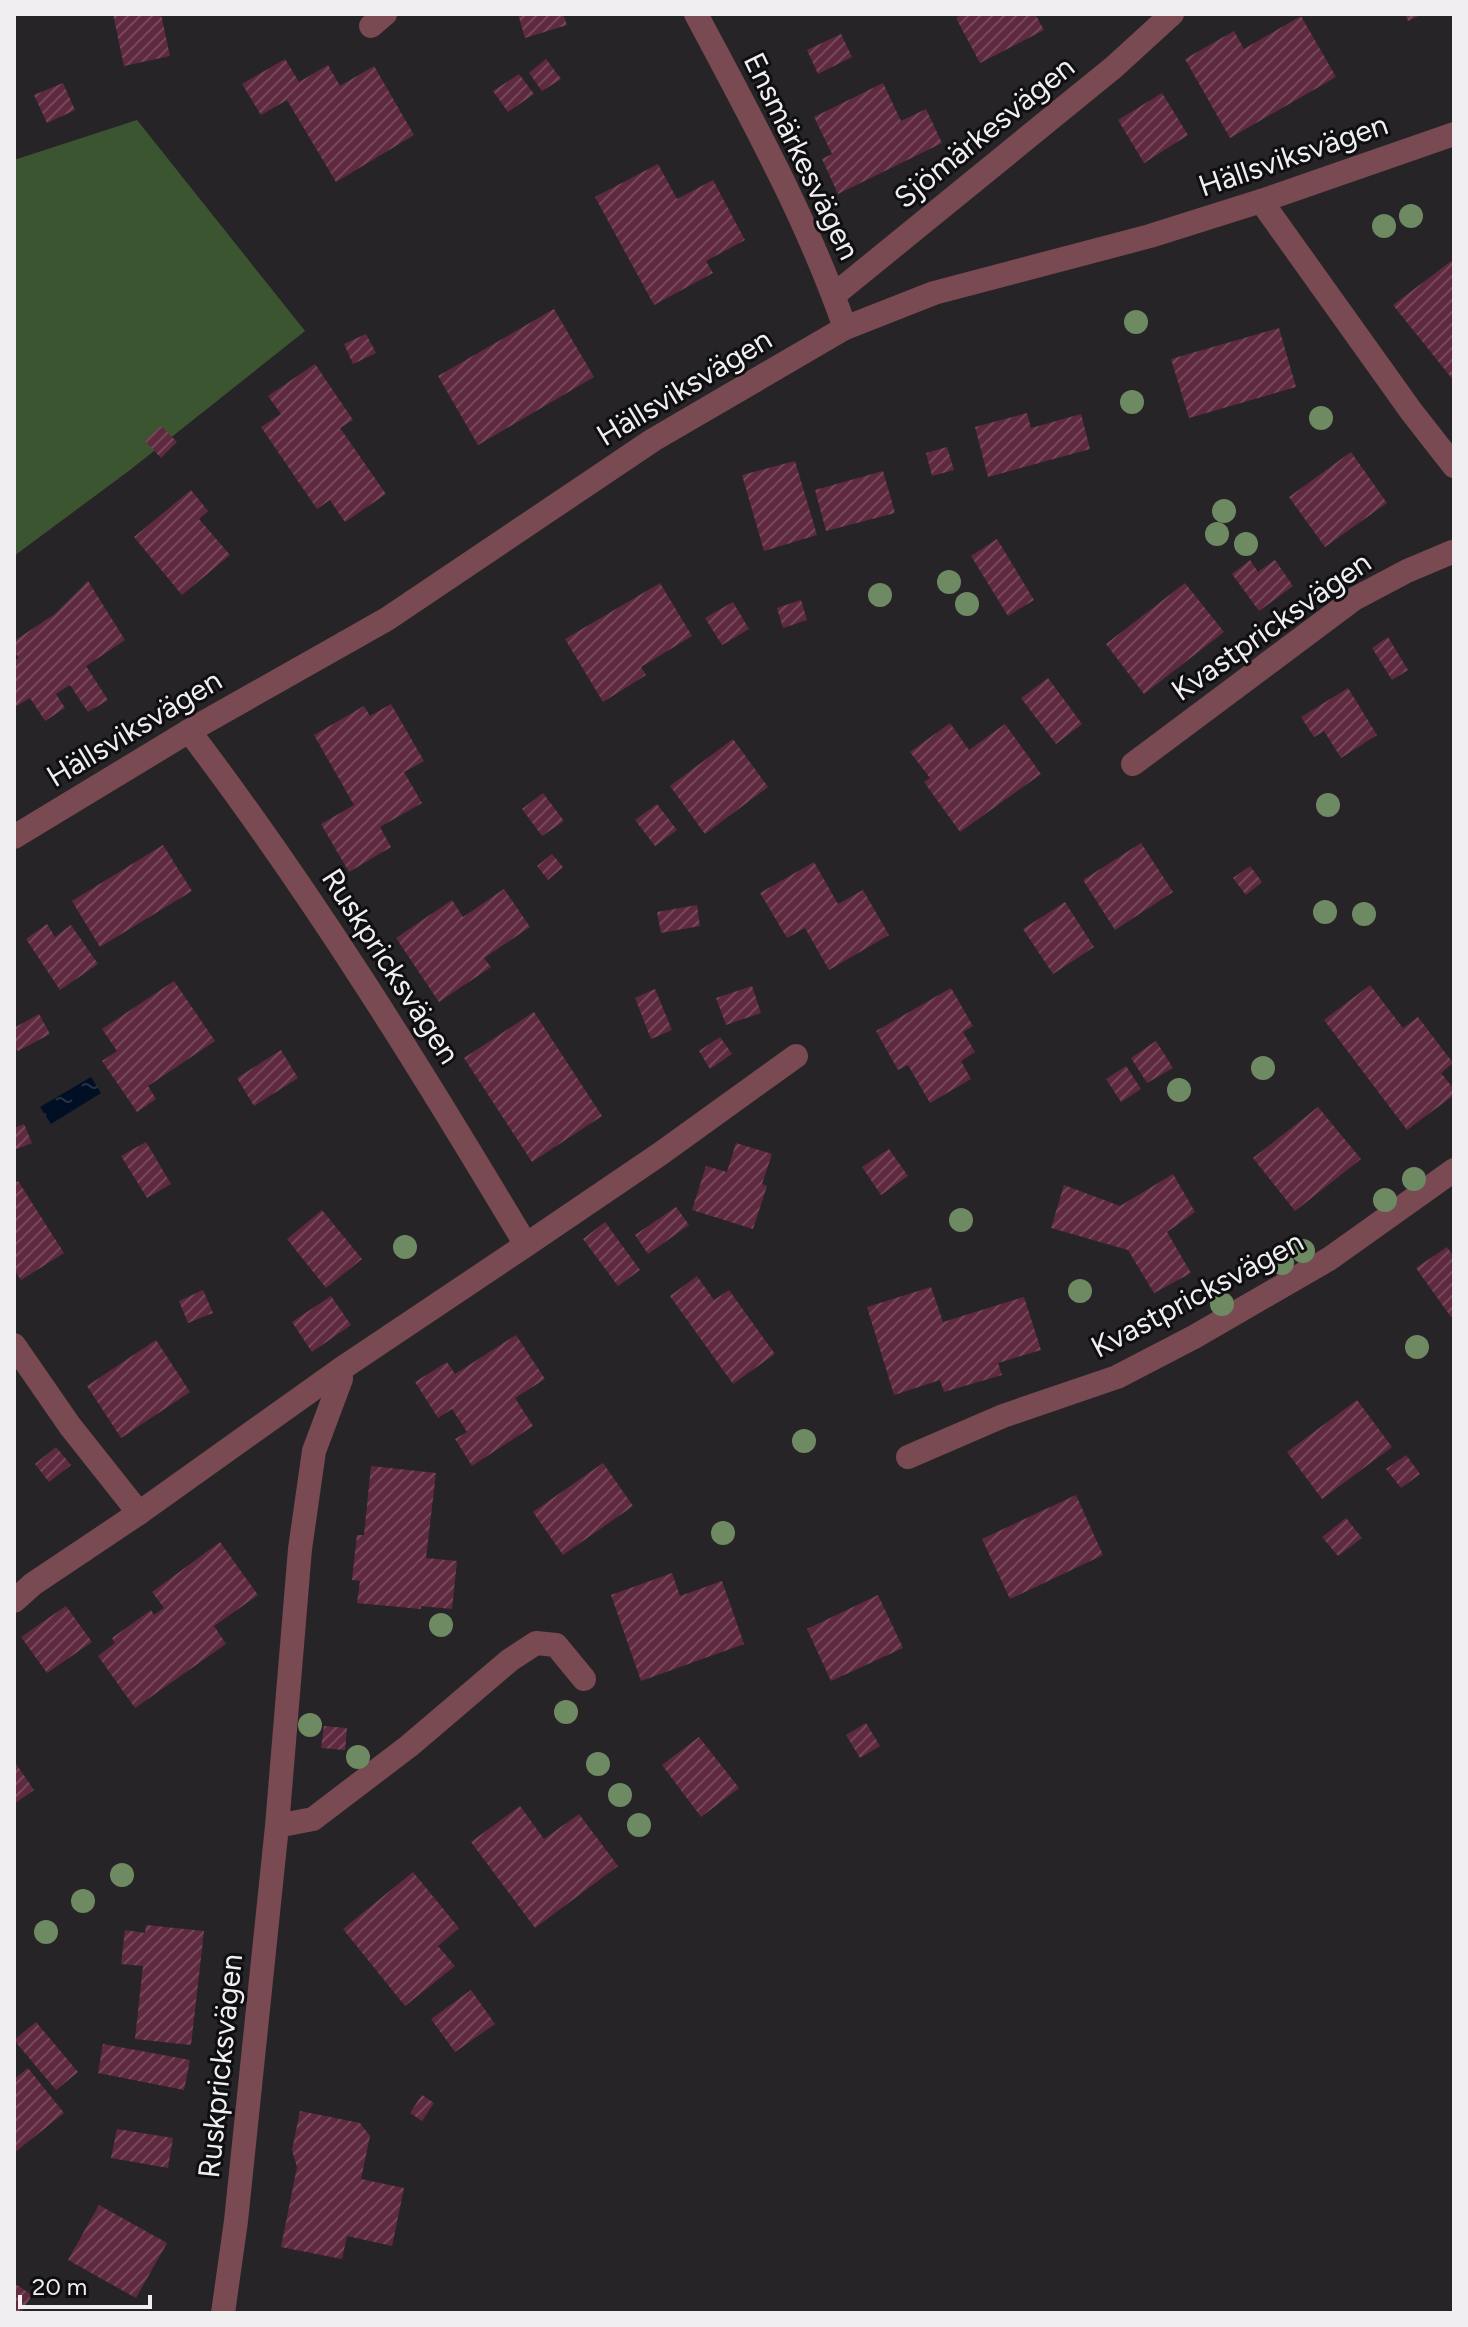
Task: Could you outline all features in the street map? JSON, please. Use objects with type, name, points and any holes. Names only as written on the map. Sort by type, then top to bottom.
[{"type":"street","name":"Ensmärkesvägen","points":[[696,14],[770,153],[834,295],[845,328]]},
{"type":"street","name":"Sjömärkesvägen","points":[[834,295],[1114,67],[1172,14]]},
{"type":"street","name":"Hällsviksvägen","points":[[14,837],[189,731],[387,619],[653,440],[845,328],[934,293],[1150,236],[1454,134]]},
{"type":"street","points":[[1261,201],[1454,466]]},
{"type":"street","name":"Kvastpricksvägen","points":[[1133,764],[1354,599],[1407,571],[1453,553]]},
{"type":"street","name":"Ruskpricksvägen","points":[[189,731],[281,856],[421,1069],[526,1245]]},
{"type":"street","points":[[14,1601],[33,1584],[139,1513],[341,1369],[660,1154],[796,1056]]},
{"type":"street","name":"Kvastpricksvägen","points":[[908,1457],[1003,1416],[1117,1377],[1194,1337],[1329,1259],[1454,1170]]},
{"type":"street","points":[[14,1345],[70,1426],[139,1513]]},
{"type":"street","name":"Ruskpricksvägen","points":[[223,2313],[236,2221],[277,1826],[300,1549],[314,1451],[341,1379],[341,1369]]},
{"type":"street","points":[[277,1826],[313,1819],[409,1746],[510,1660],[536,1643],[556,1645],[584,1679]]},
{"type":"green space","points":[[137,120],[305,331],[130,470],[14,556],[14,160]]},
{"type":"water","points":[[91,1077],[101,1093],[51,1124],[40,1107]]},
{"type":"building","points":[[113,14],[161,14],[170,56],[124,66]]},
{"type":"building","points":[[518,14],[563,14],[567,25],[525,38]]},
{"type":"building","points":[[963,14],[1035,14],[1044,30],[980,63],[956,18]]},
{"type":"building","points":[[1405,14],[1423,14],[1408,21]]},
{"type":"building","points":[[1301,16],[1336,77],[1230,138],[1185,59],[1234,31],[1244,49]]},
{"type":"building","points":[[841,34],[852,57],[818,74],[807,50]]},
{"type":"building","points":[[285,59],[299,82],[328,65],[340,86],[374,66],[414,135],[336,182],[287,100],[261,115],[242,84]]},
{"type":"building","points":[[546,59],[561,79],[542,91],[529,73]]},
{"type":"building","points":[[519,74],[534,94],[508,112],[493,91]]},
{"type":"building","points":[[63,83],[75,110],[47,123],[34,95]]},
{"type":"building","points":[[883,83],[901,121],[926,109],[942,143],[838,194],[822,159],[832,154],[814,117]]},
{"type":"building","points":[[1162,93],[1188,135],[1144,163],[1118,120]]},
{"type":"building","points":[[658,164],[677,199],[713,180],[745,240],[706,261],[713,273],[654,305],[595,197]]},
{"type":"building","points":[[1454,259],[1454,381],[1393,305]]},
{"type":"building","points":[[554,309],[594,377],[478,445],[438,376]]},
{"type":"building","points":[[1279,328],[1296,387],[1189,418],[1171,359]]},
{"type":"building","points":[[366,334],[376,353],[353,364],[344,344]]},
{"type":"building","points":[[315,364],[353,420],[340,428],[386,494],[345,522],[330,500],[317,509],[261,427],[281,414],[268,396]]},
{"type":"building","points":[[1027,413],[1031,428],[1081,414],[1090,449],[988,477],[975,427]]},
{"type":"building","points":[[161,426],[177,442],[161,458],[145,441]]},
{"type":"building","points":[[947,447],[954,470],[932,476],[926,453]]},
{"type":"building","points":[[1351,452],[1387,503],[1325,547],[1289,497]]},
{"type":"building","points":[[795,461],[817,535],[764,551],[742,475]]},
{"type":"building","points":[[883,471],[895,513],[826,531],[815,490]]},
{"type":"building","points":[[191,490],[208,511],[199,519],[230,555],[182,595],[134,537]]},
{"type":"building","points":[[997,539],[1034,600],[1008,616],[971,556]]},
{"type":"building","points":[[1250,560],[1258,572],[1275,560],[1293,586],[1259,611],[1232,574]]},
{"type":"building","points":[[88,581],[125,640],[86,666],[108,700],[88,712],[70,685],[56,694],[65,708],[45,721],[30,698],[14,705],[14,661],[19,658],[14,651],[14,641],[55,614]]},
{"type":"building","points":[[660,583],[692,636],[641,667],[646,675],[603,702],[565,639]]},
{"type":"building","points":[[1185,583],[1224,632],[1144,694],[1106,644]]},
{"type":"building","points":[[801,600],[807,620],[783,628],[777,608]]},
{"type":"building","points":[[733,602],[749,629],[722,645],[705,618]]},
{"type":"building","points":[[1388,637],[1408,670],[1392,680],[1372,648]]},
{"type":"building","points":[[1048,678],[1082,724],[1056,744],[1021,698]]},
{"type":"building","points":[[1348,688],[1377,735],[1341,758],[1324,731],[1314,737],[1301,717]]},
{"type":"building","points":[[391,704],[424,761],[404,772],[422,803],[380,827],[391,847],[349,872],[321,824],[354,805],[314,735],[364,706],[370,716]]},
{"type":"building","points":[[950,723],[969,750],[1005,724],[1041,774],[960,832],[924,782],[930,778],[910,752]]},
{"type":"building","points":[[733,739],[768,787],[705,834],[670,786]]},
{"type":"building","points":[[543,793],[564,821],[542,836],[522,809]]},
{"type":"building","points":[[657,804],[677,830],[655,846],[635,820]]},
{"type":"building","points":[[1141,843],[1173,892],[1115,930],[1083,880]]},
{"type":"building","points":[[163,845],[192,891],[100,947],[72,901]]},
{"type":"building","points":[[552,854],[563,867],[548,880],[537,866]]},
{"type":"building","points":[[814,862],[838,904],[863,890],[889,935],[829,970],[805,928],[787,938],[760,893]]},
{"type":"building","points":[[1250,866],[1262,882],[1246,895],[1233,878]]},
{"type":"building","points":[[504,889],[530,927],[484,958],[491,967],[439,1002],[396,938],[452,900],[463,917]]},
{"type":"building","points":[[1065,902],[1094,947],[1053,974],[1023,929]]},
{"type":"building","points":[[697,905],[700,926],[661,933],[657,912]]},
{"type":"building","points":[[47,924],[55,937],[71,925],[98,964],[60,990],[26,939]]},
{"type":"building","points":[[174,981],[215,1041],[148,1086],[156,1099],[137,1112],[102,1061],[117,1051],[102,1029]]},
{"type":"building","points":[[1370,985],[1403,1028],[1418,1017],[1453,1063],[1441,1073],[1454,1089],[1454,1095],[1407,1130],[1324,1020]]},
{"type":"building","points":[[752,986],[761,1013],[726,1025],[716,998]]},
{"type":"building","points":[[951,988],[973,1026],[963,1032],[975,1052],[961,1061],[971,1079],[930,1103],[908,1065],[898,1070],[876,1031]]},
{"type":"building","points":[[655,989],[672,1030],[651,1039],[635,998]]},
{"type":"building","points":[[534,1012],[602,1116],[532,1162],[464,1058]]},
{"type":"building","points":[[39,1014],[50,1034],[18,1051],[14,1047],[14,1028]]},
{"type":"building","points":[[720,1037],[732,1054],[710,1069],[699,1051]]},
{"type":"building","points":[[1156,1041],[1173,1068],[1147,1083],[1131,1058]]},
{"type":"building","points":[[281,1050],[298,1078],[254,1106],[237,1078]]},
{"type":"building","points":[[1126,1066],[1141,1089],[1121,1102],[1106,1079]]},
{"type":"building","points":[[1318,1107],[1361,1159],[1295,1211],[1253,1158]]},
{"type":"building","points":[[24,1124],[32,1143],[14,1150],[14,1128]]},
{"type":"building","points":[[146,1142],[171,1184],[147,1198],[121,1156]]},
{"type":"building","points":[[736,1143],[772,1154],[762,1184],[767,1186],[753,1229],[692,1210],[706,1166],[727,1172]]},
{"type":"building","points":[[889,1149],[908,1176],[881,1195],[862,1167]]},
{"type":"building","points":[[1173,1174],[1195,1212],[1167,1232],[1191,1273],[1154,1293],[1128,1250],[1051,1228],[1064,1185],[1120,1206]]},
{"type":"building","points":[[18,1181],[64,1253],[21,1280],[14,1269],[14,1184]]},
{"type":"building","points":[[676,1207],[689,1225],[648,1254],[635,1235]]},
{"type":"building","points":[[322,1210],[362,1259],[326,1288],[287,1239]]},
{"type":"building","points":[[605,1222],[640,1270],[618,1286],[583,1239]]},
{"type":"building","points":[[1447,1247],[1454,1257],[1454,1315],[1451,1317],[1416,1268]]},
{"type":"building","points":[[697,1276],[714,1300],[729,1290],[775,1354],[733,1384],[670,1296]]},
{"type":"building","points":[[931,1287],[943,1322],[1024,1297],[1041,1350],[998,1363],[1002,1375],[944,1392],[940,1380],[894,1395],[867,1307]]},
{"type":"building","points":[[203,1290],[213,1313],[188,1323],[179,1301]]},
{"type":"building","points":[[331,1296],[351,1325],[312,1352],[292,1322]]},
{"type":"building","points":[[516,1335],[545,1379],[515,1398],[533,1426],[472,1466],[455,1439],[467,1432],[452,1409],[438,1418],[415,1382],[447,1362],[455,1374]]},
{"type":"building","points":[[156,1340],[190,1392],[121,1438],[87,1386]]},
{"type":"building","points":[[1357,1400],[1392,1447],[1322,1499],[1287,1452]]},
{"type":"building","points":[[56,1447],[71,1465],[49,1482],[35,1464]]},
{"type":"building","points":[[1406,1455],[1420,1474],[1401,1488],[1386,1469]]},
{"type":"building","points":[[603,1463],[633,1506],[563,1555],[533,1512]]},
{"type":"building","points":[[371,1466],[436,1473],[426,1558],[457,1561],[452,1609],[357,1603],[360,1581],[352,1580],[357,1535],[364,1535]]},
{"type":"building","points":[[1076,1495],[1103,1555],[1010,1599],[982,1539]]},
{"type":"building","points":[[1346,1518],[1362,1538],[1338,1556],[1322,1537]]},
{"type":"building","points":[[220,1542],[258,1595],[214,1626],[226,1644],[135,1708],[98,1656],[115,1643],[112,1638],[151,1610],[154,1615],[164,1608],[152,1592]]},
{"type":"building","points":[[672,1573],[680,1596],[722,1581],[744,1644],[641,1681],[611,1595]]},
{"type":"building","points":[[878,1595],[903,1648],[831,1681],[807,1629]]},
{"type":"building","points":[[66,1606],[92,1642],[47,1673],[21,1637]]},
{"type":"building","points":[[866,1723],[880,1746],[860,1758],[846,1735]]},
{"type":"building","points":[[324,1726],[347,1728],[345,1750],[321,1748]]},
{"type":"building","points":[[699,1737],[739,1788],[701,1817],[662,1765]]},
{"type":"building","points":[[14,1761],[34,1790],[14,1804]]},
{"type":"building","points":[[520,1806],[544,1839],[579,1814],[618,1866],[535,1928],[471,1842]]},
{"type":"building","points":[[413,1872],[459,1928],[438,1946],[455,1966],[405,2006],[343,1929]]},
{"type":"building","points":[[146,1925],[204,1931],[191,2045],[135,2039],[143,1966],[121,1964],[125,1930],[145,1933]]},
{"type":"building","points":[[471,1990],[495,2024],[455,2052],[431,2019]]},
{"type":"building","points":[[36,2022],[78,2072],[56,2090],[14,2040]]},
{"type":"building","points":[[103,2044],[190,2060],[184,2090],[98,2073]]},
{"type":"building","points":[[28,2068],[64,2113],[14,2153],[14,2079]]},
{"type":"building","points":[[422,2095],[434,2103],[422,2121],[410,2113]]},
{"type":"building","points":[[300,2111],[360,2123],[370,2136],[361,2179],[404,2188],[392,2246],[347,2236],[342,2259],[281,2247],[297,2167],[292,2150]]},
{"type":"building","points":[[117,2129],[173,2138],[168,2168],[111,2158]]},
{"type":"building","points":[[99,2205],[167,2243],[136,2298],[68,2260]]},
{"type":"building","points":[[14,2283],[32,2295],[21,2313],[14,2313]]}]
